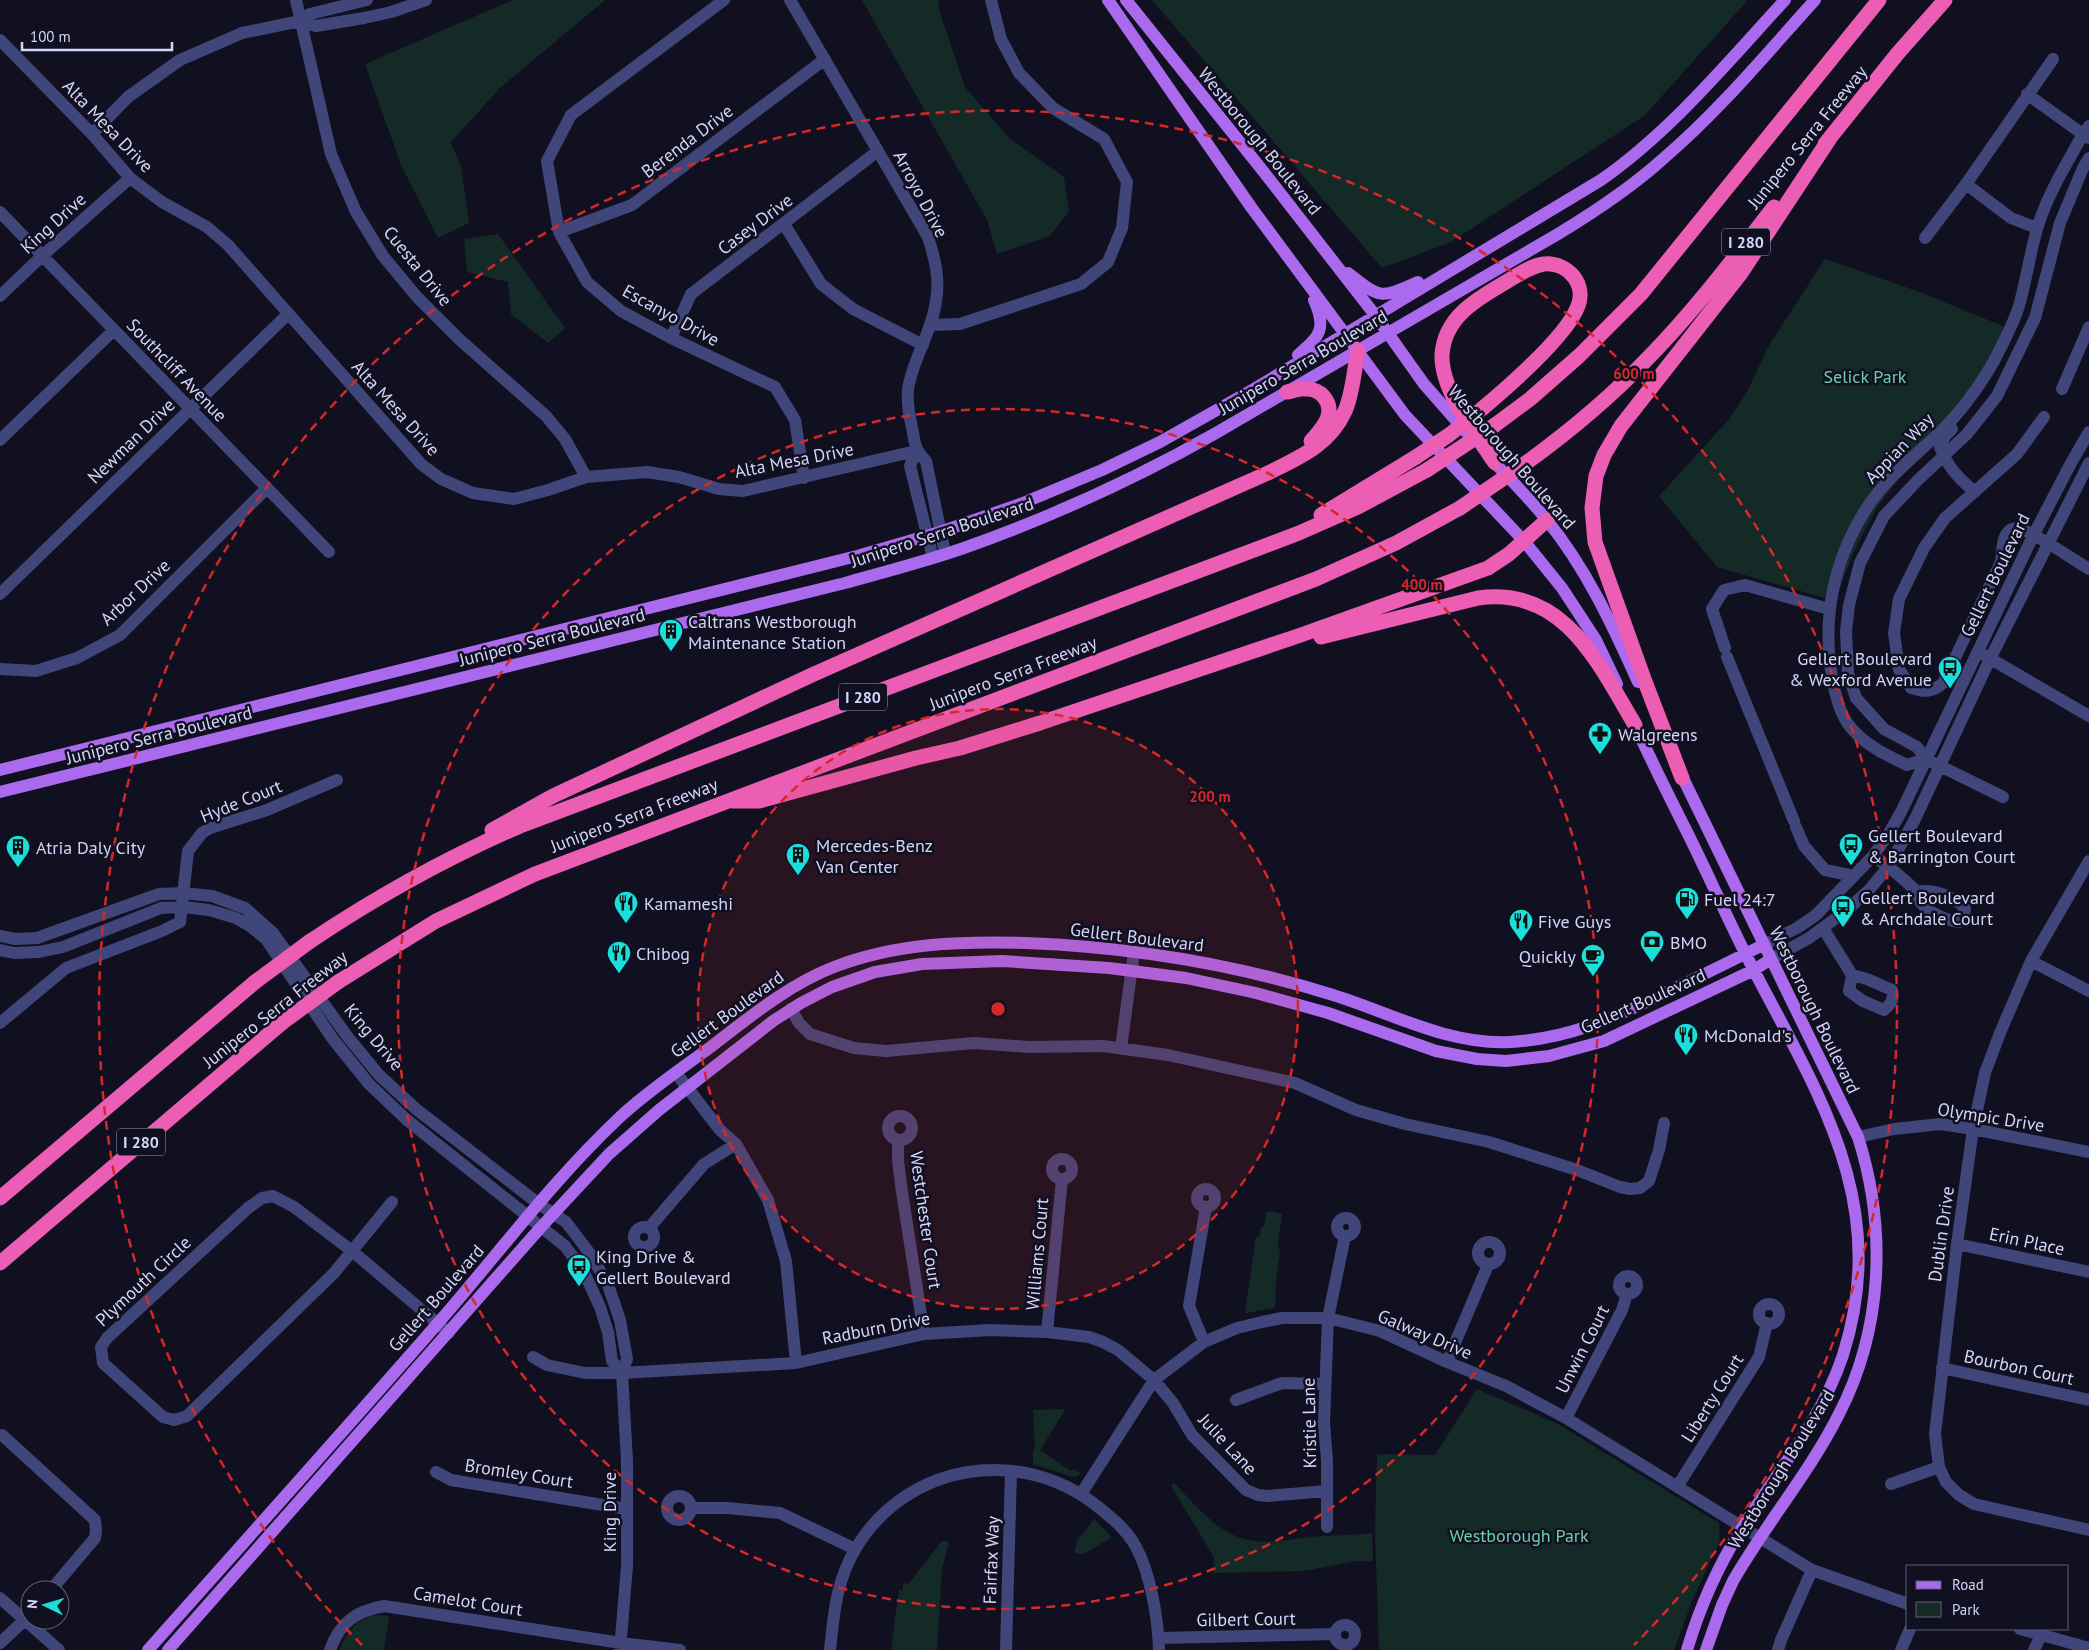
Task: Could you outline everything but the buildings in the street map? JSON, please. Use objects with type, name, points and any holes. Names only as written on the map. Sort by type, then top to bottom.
[{"type":"highway","name":"Junipero Serra Freeway","points":[[0,1198],[255,982],[309,942],[383,895],[460,854],[540,818],[1278,541],[1358,507],[1427,470],[1495,425],[1535,394],[1579,356],[1641,294],[1879,0]]},
{"type":"highway","name":"Junipero Serra Freeway","points":[[0,1263],[283,1022],[338,982],[417,932],[501,889],[568,860],[1316,579],[1396,543],[1460,508],[1526,464],[1601,402],[1664,341],[1707,291],[1908,42],[1945,0]]},
{"type":"highway","points":[[1682,778],[1595,542],[1592,508],[1596,476],[1604,455],[1622,426],[1741,273],[1830,138]]},
{"type":"highway","points":[[1278,541],[1416,457],[1483,408],[1534,361],[1566,326],[1576,312],[1580,302],[1579,287],[1574,277],[1563,268],[1552,264],[1543,265],[1517,276],[1466,308],[1453,322],[1446,334],[1442,362],[1448,384],[1459,406],[1495,463]]},
{"type":"highway","points":[[383,895],[511,819],[569,788],[823,670],[1268,473],[1315,448],[1334,430],[1345,410],[1358,350]]},
{"type":"highway","points":[[1268,473],[1292,458],[1309,442],[1326,423],[1328,415],[1329,407],[1326,399],[1315,390],[1307,388],[1287,392]]},
{"type":"highway","points":[[724,801],[759,801],[966,746],[1100,704],[1479,571],[1502,559],[1547,520]]},
{"type":"highway","points":[[1298,636],[1313,639],[1478,598],[1500,596],[1522,600],[1551,613],[1578,636],[1594,658],[1635,725]]},
{"type":"main road","name":"Westborough Boulevard","points":[[1108,0],[1251,207],[1405,415],[1524,541],[1562,588],[1580,614],[1610,667],[1635,725],[1832,1126],[1846,1166],[1857,1217],[1858,1272],[1850,1329],[1836,1373],[1820,1406],[1742,1527],[1712,1582],[1688,1650]]},
{"type":"main road","name":"Westborough Boulevard","points":[[1126,0],[1375,315],[1387,334],[1445,409],[1547,520],[1585,574],[1604,607],[1682,778],[1858,1137],[1876,1216],[1876,1276],[1868,1332],[1853,1381],[1839,1415],[1759,1538],[1729,1589],[1706,1650]]},
{"type":"main road","name":"Junipero Serra Boulevard","points":[[0,770],[794,572],[934,534],[1016,506],[1102,470],[1179,432],[1273,378],[1582,192],[1635,154],[1682,110],[1785,0]]},
{"type":"main road","name":"Junipero Serra Boulevard","points":[[0,792],[836,585],[939,556],[1034,521],[1120,483],[1197,444],[1571,226],[1641,178],[1679,145],[1710,114],[1814,0]]},
{"type":"main road","points":[[1330,259],[1372,292],[1382,295],[1390,294],[1471,259]]},
{"type":"main road","points":[[1273,378],[1315,340],[1320,331],[1322,323],[1320,313],[1306,280]]},
{"type":"main road","name":"Gellert Boulevard","points":[[148,1650],[438,1323],[571,1166],[621,1116],[762,1007],[792,987],[835,966],[876,953],[920,945],[986,943],[1066,945],[1134,952],[1210,964],[1278,979],[1333,995],[1454,1037],[1476,1041],[1505,1042],[1546,1037],[1599,1024],[1763,945]]},
{"type":"main road","name":"Gellert Boulevard","points":[[168,1650],[542,1226],[609,1154],[632,1132],[791,1009],[853,979],[886,970],[922,964],[973,961],[1038,962],[1131,970],[1215,984],[1284,1000],[1356,1022],[1449,1055],[1477,1060],[1506,1061],[1556,1054],[1604,1041],[1754,970],[1771,959]]},
{"type":"main road","points":[[1832,1126],[1842,1136],[1858,1137]]},
{"type":"street","name":"Cuesta Drive","points":[[296,0],[331,154],[356,212],[383,256],[417,297],[459,340],[546,416],[564,439],[586,477]]},
{"type":"street","points":[[92,134],[128,97],[180,60],[242,33],[300,21],[310,14],[368,0]]},
{"type":"street","points":[[300,21],[316,26],[391,12],[426,0]]},
{"type":"street","name":"Escanyo Drive","points":[[724,0],[571,115],[547,161],[559,232],[587,282],[621,311],[671,338],[775,387],[795,420],[804,478]]},
{"type":"street","name":"Arroyo Drive","points":[[790,0],[928,238],[932,252],[938,279],[936,301],[931,325],[912,372],[908,390],[909,410],[916,451],[910,466],[934,534],[939,556]]},
{"type":"street","points":[[931,325],[960,324],[1082,284],[1108,262],[1122,228],[1127,182],[1104,139],[1054,108],[1019,73],[1001,39],[991,0]]},
{"type":"street","name":"Alta Mesa Drive","points":[[0,40],[92,134],[130,178],[162,202],[207,228],[228,245],[421,464],[441,479],[473,493],[514,499],[586,477],[647,472],[679,477],[719,489],[743,491],[916,451]]},
{"type":"street","name":"Berenda Drive","points":[[559,232],[632,205],[825,59]]},
{"type":"street","points":[[1924,238],[1966,184],[2053,59]]},
{"type":"street","points":[[2027,94],[2087,133]]},
{"type":"street","name":"Appian Way","points":[[1926,759],[1907,764],[1880,752],[1852,730],[1839,706],[1828,654],[1829,609],[1835,582],[1845,551],[1866,509],[1893,474],[1941,432],[1974,394],[2007,337],[2019,306],[2037,228],[2049,198],[2087,133]]},
{"type":"street","name":"Casey Drive","points":[[671,338],[691,294],[878,151]]},
{"type":"street","name":"Appian Way","points":[[2003,797],[1926,759],[1917,747],[1884,729],[1856,698],[1848,673],[1846,631],[1849,605],[1860,563],[1884,516],[1967,434],[1997,396],[2035,318],[2060,222],[2089,158]]},
{"type":"street","name":"King Drive","points":[[0,296],[130,178]]},
{"type":"street","points":[[1966,184],[2011,218],[2037,228]]},
{"type":"street","name":"Southcliff Avenue","points":[[0,212],[329,552]]},
{"type":"street","points":[[784,224],[821,284],[853,309],[923,345]]},
{"type":"street","name":"Newman Drive","points":[[0,594],[288,314]]},
{"type":"street","points":[[2062,389],[2089,327]]},
{"type":"street","points":[[0,440],[114,330]]},
{"type":"street","points":[[1974,394],[1975,401],[1972,407],[1940,446],[1948,465],[1975,492]]},
{"type":"street","points":[[2044,418],[2017,454],[1945,518],[1929,540],[1900,599],[1894,633],[1899,669],[1911,688],[1929,692],[1943,683],[2001,562],[2003,541],[2008,532],[2017,528],[2089,569]]},
{"type":"street","name":"Gellert Boulevard","points":[[1763,945],[1797,928],[1816,915],[1872,856],[1888,835],[1901,812],[2034,536],[2089,432]]},
{"type":"street","name":"Gellert Boulevard","points":[[1771,959],[1823,928],[1869,890],[1889,866],[1915,819],[1990,659],[2089,463]]},
{"type":"street","name":"Arbor Drive","points":[[0,669],[36,671],[77,658],[120,635],[267,488]]},
{"type":"street","points":[[1829,609],[1745,585],[1724,590],[1712,609],[1726,653],[1804,846],[1825,870],[1854,876]]},
{"type":"street","points":[[1977,652],[2089,716]]},
{"type":"street","name":"Hyde Court","points":[[183,907],[188,851],[202,833],[210,828],[267,810],[337,780]]},
{"type":"street","points":[[1872,856],[1889,866],[1918,892]]},
{"type":"street","name":"Dublin Drive","points":[[2089,861],[2031,961],[1985,1073],[1973,1129],[1957,1244],[1935,1434],[1939,1467],[1946,1482],[1959,1495],[1974,1504],[2089,1530]]},
{"type":"street","name":"King Drive","points":[[0,936],[37,938],[159,894],[183,893],[212,896],[245,908],[273,933],[347,1036],[379,1075],[416,1109],[539,1204],[566,1222],[591,1255],[608,1285],[620,1320],[626,1359],[622,1373],[625,1404],[627,1566],[620,1646]]},
{"type":"street","points":[[0,1023],[66,968],[162,931],[180,922],[183,907]]},
{"type":"street","name":"King Drive","points":[[0,950],[14,953],[39,952],[63,948],[161,908],[183,907],[209,910],[236,918],[250,926],[266,939],[332,1038],[369,1084],[407,1120],[566,1246],[583,1270],[600,1306],[608,1332],[612,1361],[622,1373]]},
{"type":"street","points":[[1823,928],[1852,975]]},
{"type":"street","points":[[1121,1048],[1134,952]]},
{"type":"street","points":[[2031,961],[2089,991]]},
{"type":"street","points":[[791,1009],[799,1023],[810,1034],[854,1048],[886,1051],[974,1043],[1029,1047],[1103,1046],[1168,1055],[1295,1083],[1356,1110],[1406,1124],[1489,1142],[1578,1170],[1620,1188],[1630,1190],[1640,1188],[1650,1181],[1664,1123]]},
{"type":"street","points":[[676,1073],[720,1130],[736,1144],[768,1200],[786,1261],[796,1362]]},
{"type":"street","name":"Olympic Drive","points":[[1858,1137],[1917,1125],[1940,1124],[2089,1152]]},
{"type":"street","name":"Westchester Court","points":[[898,1140],[901,1184],[924,1334]]},
{"type":"street","points":[[649,1228],[704,1164],[736,1144]]},
{"type":"street","name":"Williams Court","points":[[1047,1332],[1062,1179]]},
{"type":"street","name":"Plymouth Circle","points":[[352,1251],[334,1273],[187,1416],[174,1420],[163,1417],[103,1363],[101,1347],[108,1338],[248,1208],[262,1198],[273,1196],[294,1207],[352,1251],[449,1333]]},
{"type":"street","points":[[352,1251],[392,1202]]},
{"type":"street","points":[[1204,1342],[1189,1306],[1206,1207]]},
{"type":"street","name":"Kristie Lane","points":[[1327,1528],[1327,1461],[1324,1422],[1328,1318],[1345,1236]]},
{"type":"street","name":"Erin Place","points":[[1957,1244],[2089,1272]]},
{"type":"street","points":[[1447,1362],[1488,1265]]},
{"type":"street","name":"Unwin Court","points":[[1566,1418],[1622,1310],[1627,1294]]},
{"type":"street","name":"Galway Drive","points":[[1081,1494],[1154,1380],[1204,1342],[1237,1328],[1282,1318],[1328,1318],[1380,1331],[1447,1362],[1506,1386],[1566,1418],[1812,1570],[1906,1603]]},
{"type":"street","name":"Liberty Court","points":[[1677,1487],[1759,1356],[1768,1323]]},
{"type":"street","name":"Radburn Drive","points":[[533,1358],[547,1365],[585,1373],[622,1373],[796,1362],[924,1334],[990,1330],[1047,1332],[1089,1337],[1104,1342],[1118,1350],[1154,1380]]},
{"type":"street","name":"Bourbon Court","points":[[1942,1368],[2089,1400]]},
{"type":"street","name":"Julie Lane","points":[[1154,1380],[1174,1403],[1192,1436],[1246,1490],[1258,1495],[1268,1496],[1327,1491]]},
{"type":"street","points":[[1236,1400],[1282,1382],[1325,1384]]},
{"type":"street","points":[[2,1435],[95,1520],[95,1538],[59,1580]]},
{"type":"street","points":[[1890,1484],[1939,1467]]},
{"type":"street","points":[[830,1650],[836,1596],[855,1549],[870,1527],[909,1493],[932,1482],[972,1471],[1011,1471],[1037,1475],[1055,1481],[1081,1494],[1117,1522],[1136,1547],[1153,1594],[1159,1644]]},
{"type":"street","name":"Fairfax Way","points":[[1006,1650],[1011,1471]]},
{"type":"street","name":"Bromley Court","points":[[436,1472],[451,1480],[627,1509]]},
{"type":"street","points":[[691,1508],[727,1508],[780,1513],[855,1549]]},
{"type":"street","points":[[1778,1650],[1780,1640],[1812,1570]]},
{"type":"street","points":[[0,1598],[20,1612]]},
{"type":"street","name":"Camelot Court","points":[[330,1650],[350,1618],[366,1609],[384,1606],[620,1646],[680,1650]]},
{"type":"street","points":[[0,1643],[20,1625]]},
{"type":"street","points":[[40,1630],[59,1650]]},
{"type":"street","points":[[1901,1650],[1910,1630]]},
{"type":"street","points":[[2024,1630],[2089,1648]]},
{"type":"street","name":"Gilbert Court","points":[[1159,1644],[1335,1634]]},
{"type":"street","points":[[2034,1650],[2042,1634]]},
{"type":"green space","points":[[513,0],[605,0],[500,88],[451,142],[461,167],[469,223],[438,238],[401,165],[365,64]]},
{"type":"green space","points":[[862,0],[938,0],[940,13],[965,87],[1009,138],[1064,177],[1069,211],[1050,236],[997,254],[987,220]]},
{"type":"green space","points":[[1152,0],[1748,0],[1644,116],[1451,242],[1382,268]]},
{"type":"green space","points":[[498,234],[565,328],[548,343],[511,314],[508,282],[467,272],[464,239]]},
{"type":"green space","name":"Selick Park","points":[[1825,259],[1917,291],[2015,331],[1930,449],[1898,480],[1878,506],[1854,551],[1835,601],[1717,567],[1659,496],[1731,417],[1749,388],[1768,347]]},
{"type":"green space","points":[[1267,1211],[1282,1214],[1278,1241],[1280,1254],[1276,1280],[1275,1308],[1245,1313],[1256,1237],[1259,1237],[1261,1227],[1264,1227]]},
{"type":"green space","name":"Westborough Park","points":[[1477,1389],[1558,1424],[1719,1523],[1720,1540],[1693,1599],[1674,1650],[1379,1650],[1375,1532],[1377,1454],[1435,1455]]},
{"type":"green space","points":[[1033,1410],[1065,1410],[1040,1450],[1071,1471],[1074,1469],[1081,1473],[1077,1476],[1070,1476],[1033,1464],[1033,1450],[1035,1449]]},
{"type":"green space","points":[[1174,1483],[1208,1518],[1231,1534],[1254,1541],[1265,1542],[1372,1533],[1373,1561],[1357,1561],[1303,1571],[1214,1573],[1214,1557],[1171,1486]]},
{"type":"green space","points":[[1094,1519],[1112,1537],[1084,1554],[1074,1553],[1077,1541]]},
{"type":"green space","points":[[942,1541],[949,1541],[942,1569],[937,1650],[891,1650],[899,1590],[903,1590],[903,1583],[908,1584]]},
{"type":"green space","points":[[375,1615],[389,1616],[384,1650],[339,1650],[352,1628],[362,1620]]},
{"type":"place","name":"Caltrans Westborough Maintenance Station","points":[[671,652]]},
{"type":"place","name":"Gellert Boulevard & Wexford Avenue","points":[[1950,689]]},
{"type":"place","name":"Walgreens","points":[[1600,755]]},
{"type":"place","name":"Gellert Boulevard & Barrington Court","points":[[1851,866]]},
{"type":"place","name":"Atria Daly City","points":[[18,868]]},
{"type":"place","name":"Mercedes-Benz Van Center","points":[[798,876]]},
{"type":"place","name":"Fuel 24:7","points":[[1687,920]]},
{"type":"place","name":"Kamameshi","points":[[626,924]]},
{"type":"place","name":"Gellert Boulevard & Archdale Court","points":[[1843,928]]},
{"type":"place","name":"Five Guys","points":[[1521,942]]},
{"type":"place","name":"BMO","points":[[1652,963]]},
{"type":"place","name":"Chibog","points":[[619,974]]},
{"type":"place","name":"Quickly","points":[[1593,977]]},
{"type":"place","name":"McDonald's","points":[[1686,1056]]},
{"type":"place","name":"King Drive & Gellert Boulevard","points":[[579,1287]]}]
